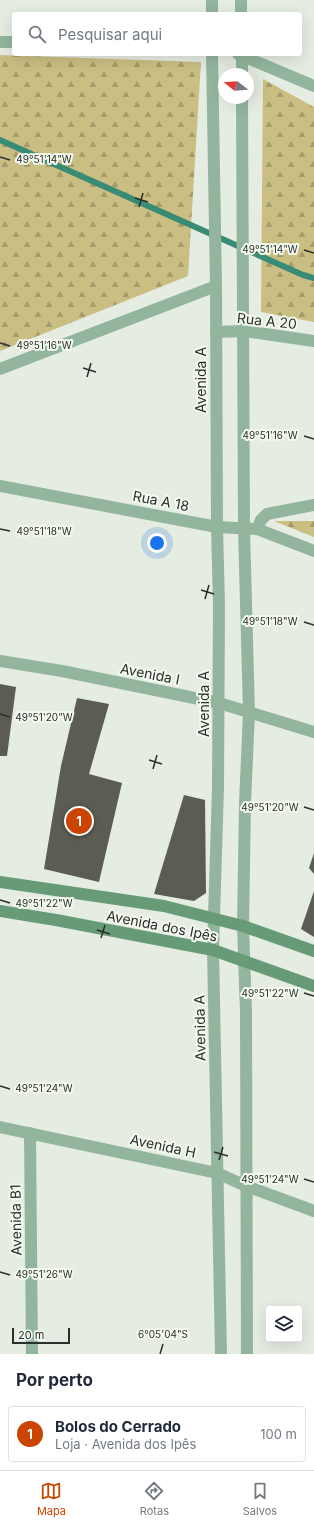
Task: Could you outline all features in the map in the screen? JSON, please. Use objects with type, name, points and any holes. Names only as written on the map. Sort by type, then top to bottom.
[{"type":"main road","name":"Avenida dos Ipês","points":[[0,882],[164,906],[243,926],[314,951]]},
{"type":"main road","name":"Avenida dos Ipês","points":[[0,911],[56,920],[213,950],[314,986]]},
{"type":"street","points":[[212,0],[212,12]]},
{"type":"street","points":[[241,0],[241,12]]},
{"type":"street","points":[[0,42],[12,42]]},
{"type":"street","name":"Avenida A","points":[[212,56],[219,605],[218,788],[213,950],[221,1354]]},
{"type":"street","points":[[240,56],[241,68]]},
{"type":"street","points":[[245,56],[314,86]]},
{"type":"street","points":[[242,104],[244,529],[249,713],[245,802],[243,926],[243,961],[246,1013],[247,1354]]},
{"type":"street","points":[[0,369],[216,286]]},
{"type":"street","name":"Rua A 20","points":[[216,332],[244,331],[314,341]]},
{"type":"street","name":"Rua A 18","points":[[0,486],[217,527],[257,530],[314,551]]},
{"type":"street","points":[[257,530],[261,520],[267,514],[314,505]]},
{"type":"street","name":"Avenida I","points":[[0,661],[62,671],[219,703],[314,732]]},
{"type":"street","name":"Avenida H","points":[[0,1127],[217,1173],[246,1186],[314,1211]]},
{"type":"street","name":"Avenida B1","points":[[30,1133],[32,1354]]},
{"type":"green space","points":[[0,55],[201,62],[188,276],[0,351]]},
{"type":"green space","points":[[263,79],[314,107],[314,322],[261,312]]},
{"type":"green space","points":[[274,521],[314,521],[314,537]]},
{"type":"building","points":[[0,684],[16,687],[7,756],[0,756]]},
{"type":"building","points":[[77,698],[109,704],[89,774],[122,783],[99,882],[44,869],[61,766]]},
{"type":"building","points":[[184,795],[205,800],[206,893],[194,901],[154,894]]},
{"type":"building","points":[[314,853],[314,874],[309,868]]},
{"type":"building","points":[[314,891],[314,937],[301,929]]},
{"type":"waterway","points":[[0,140],[303,275],[314,278]]},
{"type":"place","name":"Bolos do Cerrado","points":[[79,821]]}]
